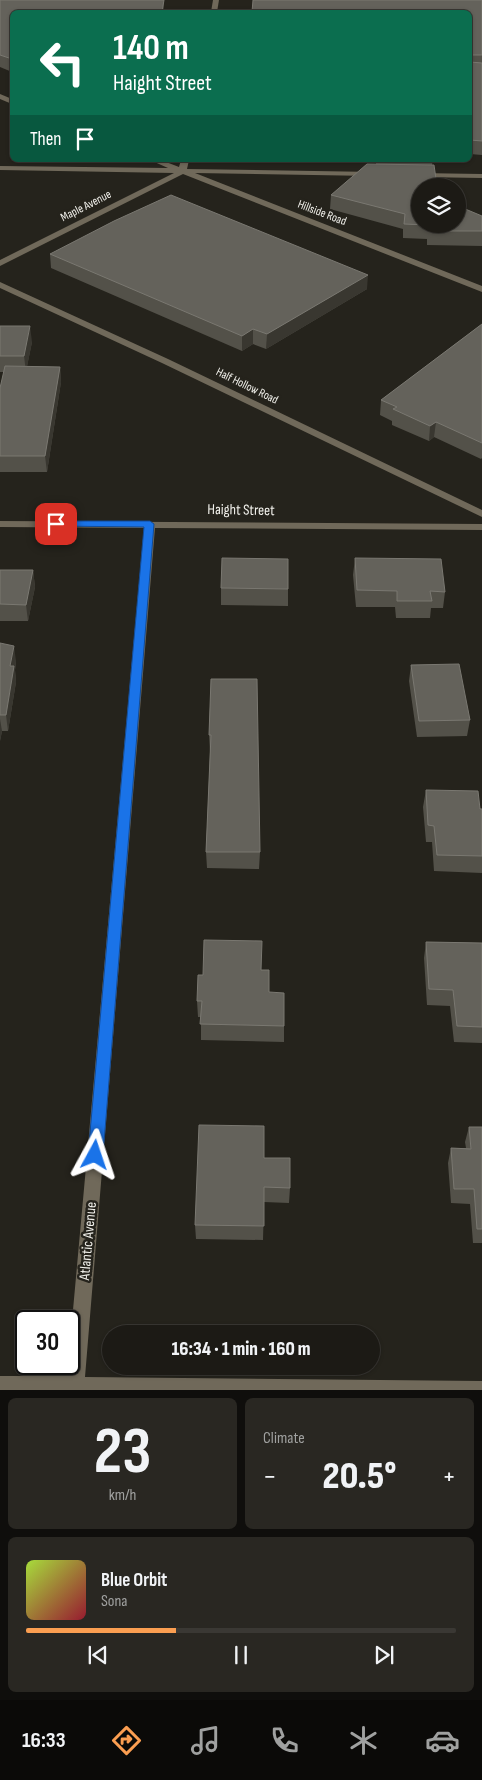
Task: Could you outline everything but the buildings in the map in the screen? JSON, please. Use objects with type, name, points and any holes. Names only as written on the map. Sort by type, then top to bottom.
[{"type":"street","points":[[49,168],[58,162]]},
{"type":"street","name":"Hillside Road","points":[[159,162],[482,289]]},
{"type":"street","points":[[182,172],[184,162]]},
{"type":"street","points":[[0,168],[385,175]]},
{"type":"street","name":"Maple Avenue","points":[[0,263],[182,172]]},
{"type":"street","points":[[414,175],[482,176]]},
{"type":"street","name":"Half Hollow Road","points":[[0,284],[165,360],[482,514]]},
{"type":"street","name":"Haight Street","points":[[0,524],[482,527]]},
{"type":"street","name":"Atlantic Avenue","points":[[76,1387],[150,524]]},
{"type":"street","points":[[0,1385],[482,1390]]},
{"type":"route","points":[[56,524],[150,524],[95,1155]]}]
